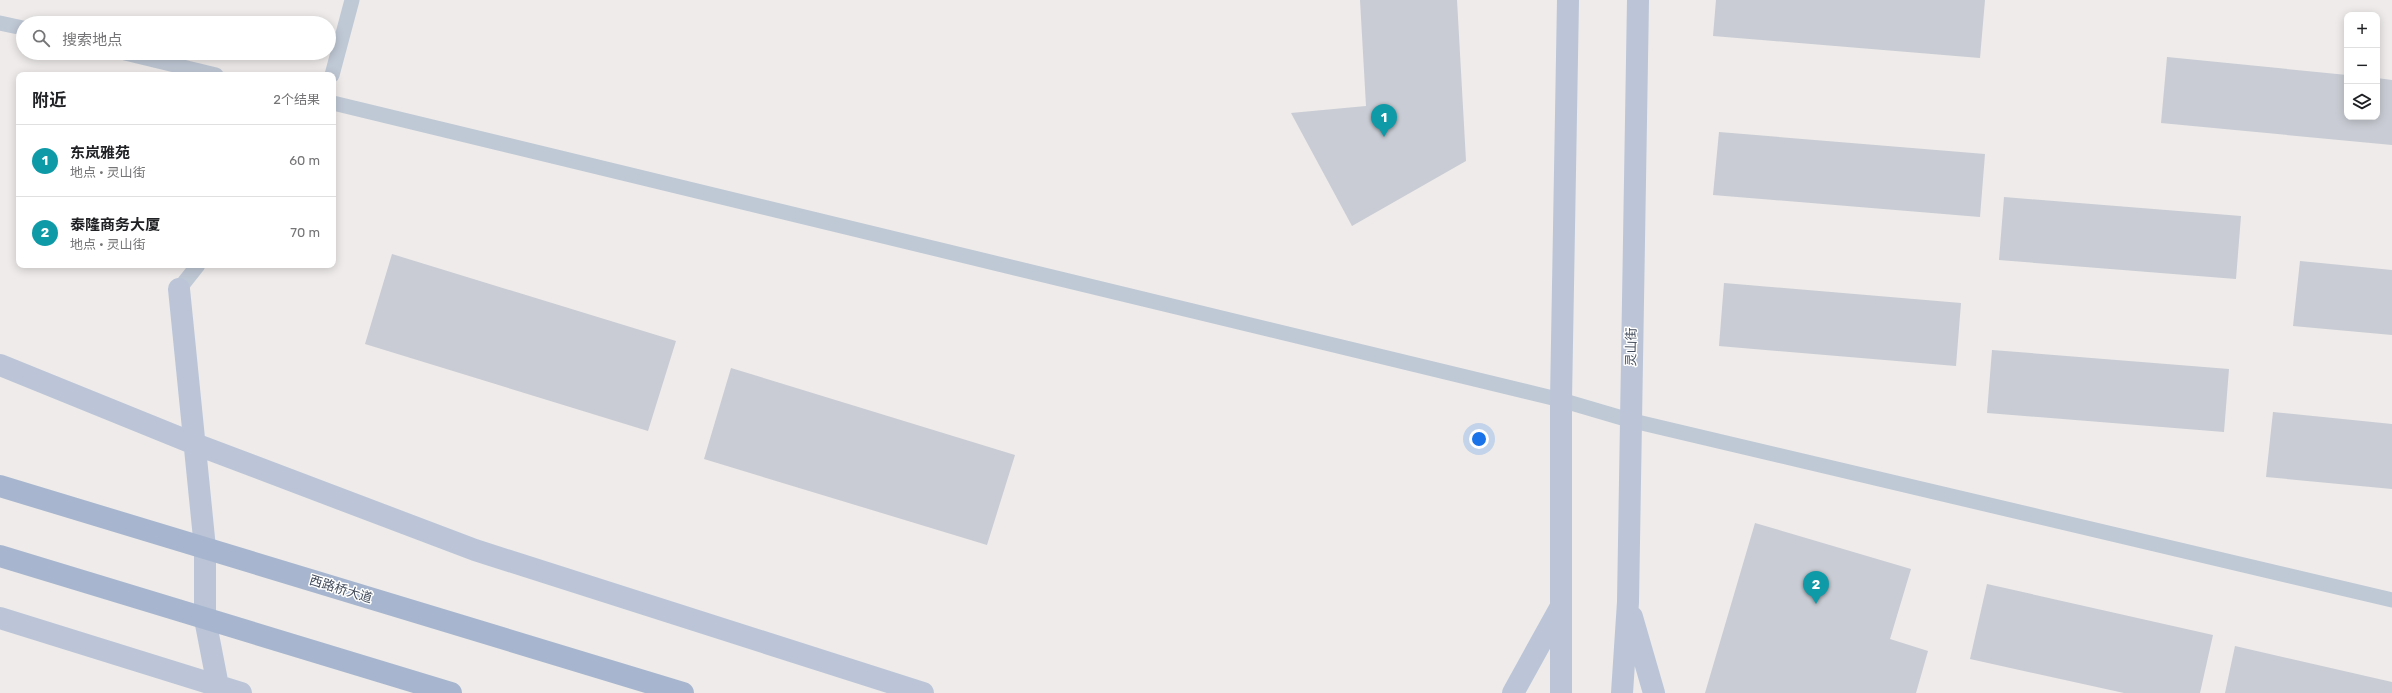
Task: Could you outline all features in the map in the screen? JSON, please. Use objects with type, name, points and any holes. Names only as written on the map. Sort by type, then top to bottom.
[{"type":"main road","points":[[1561,693],[1561,400],[1568,0]]},
{"type":"main road","name":"灵山街","points":[[1622,693],[1628,602],[1629,420],[1638,0]]},
{"type":"main road","points":[[179,289],[206,548],[205,618],[218,690]]},
{"type":"main road","points":[[0,365],[195,444],[475,550],[923,693]]},
{"type":"main road","name":"西路桥大道","points":[[0,486],[683,693]]},
{"type":"main road","points":[[0,556],[451,693]]},
{"type":"main road","points":[[1628,602],[1654,693]]},
{"type":"main road","points":[[1513,693],[1561,605]]},
{"type":"main road","points":[[0,618],[218,690],[241,693]]},
{"type":"lane","points":[[333,72],[352,0]]},
{"type":"lane","points":[[0,23],[16,26]]},
{"type":"lane","points":[[154,60],[204,72]]},
{"type":"lane","points":[[336,104],[1561,400],[1629,420],[2392,600]]},
{"type":"lane","points":[[179,289],[196,268]]},
{"type":"building","points":[[1360,0],[1457,0],[1466,161],[1352,226],[1291,113],[1366,106]]},
{"type":"building","points":[[1716,0],[1985,0],[1980,58],[1713,36]]},
{"type":"building","points":[[2167,57],[2344,75],[2344,120],[2380,120],[2380,78],[2392,80],[2392,145],[2161,123]]},
{"type":"building","points":[[1719,132],[1985,154],[1980,217],[1713,195]]},
{"type":"building","points":[[2004,197],[2241,216],[2236,279],[1999,260]]},
{"type":"building","points":[[392,254],[676,341],[648,431],[365,344]]},
{"type":"building","points":[[2300,261],[2392,270],[2392,335],[2293,326]]},
{"type":"building","points":[[1724,283],[1961,303],[1956,366],[1719,346]]},
{"type":"building","points":[[1992,350],[2229,369],[2224,432],[1987,413]]},
{"type":"building","points":[[731,368],[1015,455],[987,545],[704,459]]},
{"type":"building","points":[[2273,412],[2392,424],[2392,489],[2266,477]]},
{"type":"building","points":[[1755,523],[1911,569],[1890,639],[1928,651],[1916,693],[1705,693]]},
{"type":"building","points":[[1987,584],[2213,635],[2200,693],[2124,693],[1970,659]]},
{"type":"building","points":[[2235,646],[2392,682],[2392,693],[2225,693]]},
{"type":"place","name":"东岚雅苑","points":[[1384,137]]},
{"type":"place","name":"泰隆商务大厦","points":[[1816,604]]}]
